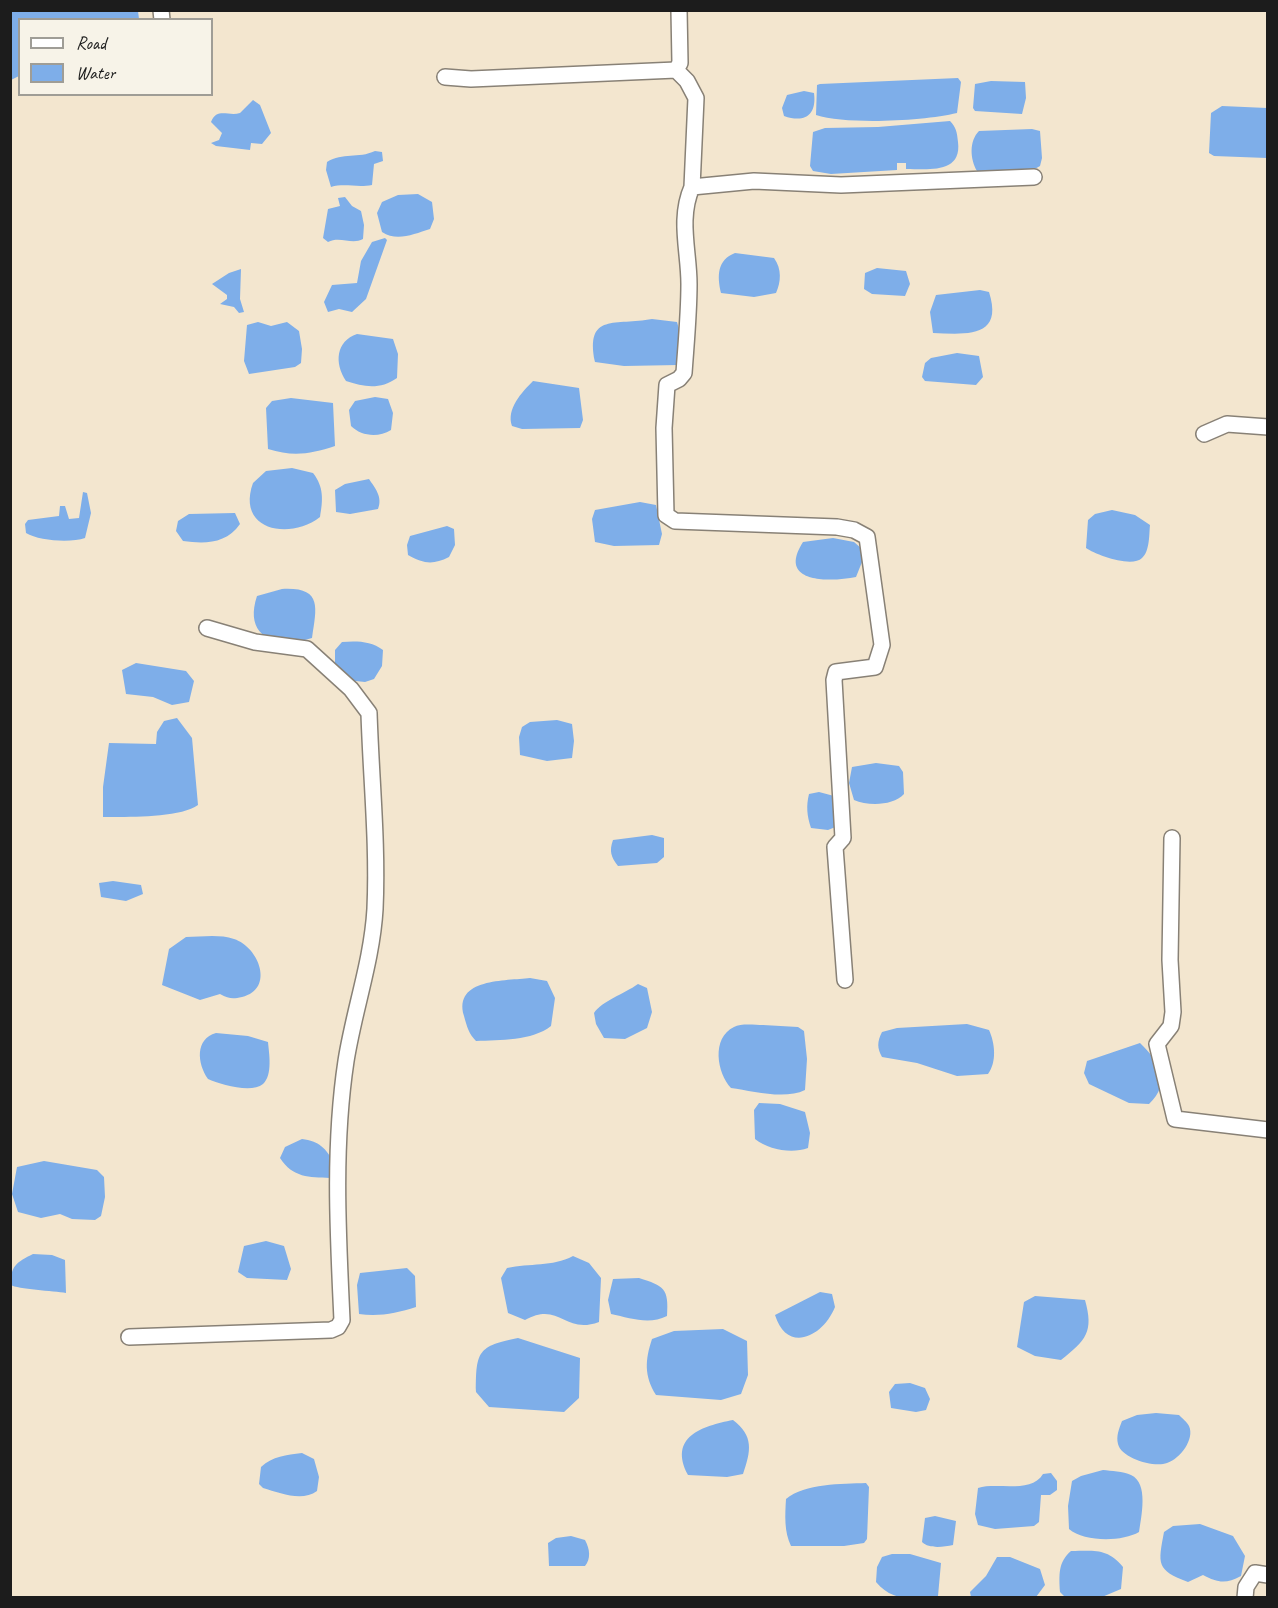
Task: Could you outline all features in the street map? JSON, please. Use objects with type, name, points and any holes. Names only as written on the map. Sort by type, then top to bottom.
[{"type":"street","points":[[676,70],[680,63],[679,10]]},
{"type":"street","points":[[445,77],[471,79],[676,70],[687,81],[696,98],[692,187],[687,199],[684,222],[689,284],[684,373],[679,379],[666,385],[664,428],[666,515],[675,521],[837,528],[854,530],[867,537],[882,645],[875,667],[837,672],[834,680],[843,838],[835,847],[836,881],[845,980]]},
{"type":"street","points":[[692,187],[754,181],[841,185],[1034,177]]},
{"type":"street","points":[[1203,434],[1227,424],[1268,427]]},
{"type":"street","points":[[129,1337],[331,1330],[338,1327],[342,1320],[337,1232],[339,1132],[346,1060],[364,980],[374,911],[369,713],[351,688],[307,649],[255,642],[207,628]]},
{"type":"street","points":[[1172,838],[1170,960],[1173,1012],[1171,1026],[1157,1044],[1175,1119],[1268,1130]]},
{"type":"street","points":[[1245,1598],[1246,1587],[1256,1574],[1268,1575]]},
{"type":"water","points":[[11,10],[138,11],[139,18],[18,18],[18,76],[11,80]]},
{"type":"water","points":[[958,78],[961,82],[957,113],[886,121],[846,120],[816,115],[817,85],[820,84]]},
{"type":"water","points":[[991,81],[1025,82],[1026,98],[1022,114],[975,111],[973,108],[975,84]]},
{"type":"water","points":[[804,91],[814,93],[813,107],[808,116],[798,119],[784,116],[782,108],[787,95]]},
{"type":"water","points":[[253,100],[260,105],[271,133],[262,144],[251,143],[250,150],[216,146],[211,143],[219,140],[222,133],[211,122],[214,117],[220,114],[240,113]]},
{"type":"water","points":[[1222,106],[1267,108],[1267,158],[1214,156],[1209,153],[1211,113]]},
{"type":"water","points":[[950,121],[957,133],[958,152],[955,160],[942,168],[906,169],[906,163],[897,163],[897,170],[831,174],[813,171],[810,166],[813,132],[825,128],[878,127]]},
{"type":"water","points":[[1032,129],[1040,131],[1042,158],[1040,166],[1033,170],[977,171],[972,150],[973,140],[979,131]]},
{"type":"water","points":[[375,151],[382,152],[383,161],[374,164],[372,185],[331,187],[326,170],[327,162],[339,157],[363,155]]},
{"type":"water","points":[[418,194],[432,202],[434,219],[430,229],[400,237],[382,232],[377,213],[382,202],[398,195]]},
{"type":"water","points":[[345,197],[352,206],[361,211],[364,225],[363,239],[328,242],[323,238],[328,209],[340,206],[338,198]]},
{"type":"water","points":[[385,238],[387,240],[366,299],[352,312],[339,309],[328,312],[324,302],[332,285],[357,283],[361,261],[372,242]]},
{"type":"water","points":[[735,253],[774,258],[780,276],[776,293],[754,297],[721,293],[720,269],[725,260]]},
{"type":"water","points":[[877,268],[906,271],[910,284],[905,296],[872,294],[864,289],[865,273]]},
{"type":"water","points":[[241,269],[240,299],[244,312],[239,313],[234,307],[220,304],[227,299],[227,295],[212,284],[229,273]]},
{"type":"water","points":[[980,290],[989,292],[992,307],[991,318],[986,326],[969,333],[933,333],[930,312],[936,295]]},
{"type":"water","points":[[652,319],[677,322],[681,336],[678,365],[624,366],[595,362],[593,346],[599,328],[616,322]]},
{"type":"water","points":[[258,322],[271,326],[287,322],[299,331],[302,349],[301,363],[295,367],[249,374],[244,361],[247,325]]},
{"type":"water","points":[[357,334],[393,339],[398,354],[397,378],[378,386],[359,385],[346,381],[340,367],[339,353],[345,342]]},
{"type":"water","points":[[957,353],[979,356],[983,377],[976,385],[925,381],[922,377],[925,363],[931,358]]},
{"type":"water","points":[[533,381],[579,388],[583,420],[580,428],[522,429],[512,426],[513,407]]},
{"type":"water","points":[[375,397],[388,399],[393,413],[391,430],[375,435],[365,434],[351,426],[349,410],[355,401]]},
{"type":"water","points":[[291,398],[333,403],[335,446],[302,454],[268,449],[266,408],[272,401]]},
{"type":"water","points":[[292,468],[313,473],[317,478],[322,494],[320,517],[294,528],[269,527],[259,521],[252,512],[250,499],[253,483],[266,471]]},
{"type":"water","points":[[369,479],[379,497],[378,509],[350,514],[336,512],[335,490],[345,484]]},
{"type":"water","points":[[83,492],[87,493],[91,513],[85,538],[55,540],[39,538],[26,533],[25,524],[28,520],[59,516],[60,506],[65,506],[69,519],[79,518]]},
{"type":"water","points":[[640,502],[656,505],[662,534],[659,545],[614,546],[595,542],[592,519],[595,510]]},
{"type":"water","points":[[1112,510],[1135,515],[1150,525],[1149,542],[1145,555],[1137,561],[1114,559],[1086,548],[1088,520],[1095,514]]},
{"type":"water","points":[[235,513],[240,524],[222,539],[207,542],[183,541],[176,531],[178,521],[189,514]]},
{"type":"water","points":[[447,526],[454,529],[455,545],[449,557],[428,562],[408,555],[407,545],[410,536]]},
{"type":"water","points":[[833,538],[854,542],[861,548],[862,562],[856,577],[833,580],[810,577],[801,573],[796,566],[796,556],[803,542]]},
{"type":"water","points":[[282,589],[304,591],[314,601],[315,617],[312,638],[287,642],[276,641],[259,631],[255,622],[254,610],[257,596]]},
{"type":"water","points":[[342,642],[364,642],[383,650],[382,666],[374,679],[365,682],[346,680],[335,665],[335,650]]},
{"type":"water","points":[[136,663],[186,671],[194,681],[189,702],[172,705],[153,697],[126,694],[122,670]]},
{"type":"water","points":[[177,718],[192,738],[198,805],[166,815],[103,817],[103,787],[109,743],[156,744],[157,732],[164,721]]},
{"type":"water","points":[[557,720],[572,724],[574,741],[572,758],[547,761],[520,755],[519,737],[522,727],[530,722]]},
{"type":"water","points":[[876,763],[899,766],[903,772],[904,794],[894,801],[880,804],[854,800],[849,783],[852,767]]},
{"type":"water","points":[[819,792],[834,796],[838,826],[828,830],[811,828],[807,807],[809,794]]},
{"type":"water","points":[[652,835],[664,838],[664,857],[657,863],[618,866],[611,854],[613,840]]},
{"type":"water","points":[[113,881],[141,885],[143,894],[126,901],[101,897],[99,883]]},
{"type":"water","points":[[186,937],[222,937],[243,943],[250,950],[260,968],[261,977],[258,986],[252,993],[242,997],[231,998],[220,994],[200,1000],[162,985],[169,949]]},
{"type":"water","points":[[530,978],[547,981],[555,998],[551,1026],[535,1035],[525,1037],[476,1041],[468,1030],[464,1016],[463,1004],[466,994],[474,988],[496,981]]},
{"type":"water","points":[[638,984],[647,988],[652,1012],[647,1028],[625,1039],[604,1038],[596,1024],[594,1013],[608,1001]]},
{"type":"water","points":[[967,1024],[989,1030],[994,1052],[993,1064],[988,1074],[957,1076],[917,1063],[882,1057],[879,1051],[878,1042],[882,1032],[897,1028]]},
{"type":"water","points":[[744,1025],[798,1027],[804,1031],[807,1059],[805,1090],[788,1094],[768,1094],[731,1088],[722,1074],[719,1056],[719,1047],[727,1032],[734,1027]]},
{"type":"water","points":[[216,1033],[248,1036],[268,1042],[269,1070],[263,1084],[258,1087],[243,1088],[208,1079],[200,1059],[201,1046],[204,1040]]},
{"type":"water","points":[[1140,1043],[1153,1057],[1160,1072],[1160,1088],[1149,1104],[1129,1103],[1089,1084],[1084,1073],[1087,1061]]},
{"type":"water","points":[[759,1103],[780,1104],[805,1112],[810,1133],[808,1148],[795,1151],[781,1150],[755,1139],[754,1110]]},
{"type":"water","points":[[302,1139],[321,1146],[328,1153],[334,1163],[330,1178],[308,1177],[296,1173],[285,1165],[280,1158],[285,1147]]},
{"type":"water","points":[[44,1161],[97,1170],[104,1177],[105,1197],[101,1216],[95,1220],[72,1219],[60,1214],[41,1218],[18,1212],[12,1194],[17,1167]]},
{"type":"water","points":[[266,1241],[284,1246],[291,1269],[287,1280],[247,1278],[238,1272],[244,1246]]},
{"type":"water","points":[[33,1254],[52,1255],[65,1260],[66,1293],[11,1285],[13,1269]]},
{"type":"water","points":[[573,1256],[589,1263],[601,1278],[599,1322],[587,1325],[578,1324],[546,1314],[525,1320],[508,1313],[501,1278],[507,1268],[549,1263]]},
{"type":"water","points":[[407,1268],[415,1276],[416,1307],[388,1314],[359,1314],[357,1285],[360,1273]]},
{"type":"water","points":[[639,1278],[654,1283],[666,1294],[667,1316],[646,1320],[611,1314],[608,1300],[613,1279]]},
{"type":"water","points":[[820,1292],[832,1294],[835,1307],[829,1318],[814,1333],[805,1337],[796,1338],[788,1334],[781,1327],[775,1315]]},
{"type":"water","points":[[1035,1296],[1085,1300],[1089,1320],[1086,1334],[1077,1347],[1061,1360],[1035,1356],[1017,1347],[1024,1302]]},
{"type":"water","points":[[723,1329],[747,1341],[748,1375],[741,1394],[721,1400],[656,1395],[649,1381],[647,1368],[652,1339],[674,1331]]},
{"type":"water","points":[[518,1338],[580,1358],[579,1398],[564,1412],[489,1407],[476,1392],[477,1367],[482,1353],[495,1344]]},
{"type":"water","points":[[910,1383],[925,1388],[930,1399],[926,1410],[916,1412],[891,1408],[889,1392],[895,1384]]},
{"type":"water","points":[[1156,1413],[1179,1415],[1188,1425],[1190,1437],[1185,1448],[1172,1461],[1161,1464],[1139,1461],[1125,1454],[1117,1441],[1122,1421],[1137,1415]]},
{"type":"water","points":[[733,1420],[748,1438],[749,1451],[743,1474],[727,1477],[688,1475],[682,1451],[685,1442],[700,1430]]},
{"type":"water","points":[[302,1453],[314,1459],[319,1477],[317,1491],[305,1496],[291,1496],[263,1488],[259,1484],[261,1467],[270,1460]]},
{"type":"water","points":[[1103,1470],[1121,1472],[1137,1479],[1142,1493],[1139,1532],[1123,1538],[1103,1539],[1084,1536],[1069,1529],[1068,1506],[1072,1481]]},
{"type":"water","points":[[1051,1473],[1057,1481],[1057,1490],[1050,1495],[1041,1495],[1039,1522],[1034,1526],[995,1529],[978,1525],[975,1514],[978,1488],[1022,1486],[1038,1480],[1043,1474]]},
{"type":"water","points":[[866,1483],[869,1487],[867,1539],[864,1543],[844,1546],[791,1546],[786,1529],[786,1499],[813,1487]]},
{"type":"water","points":[[935,1516],[956,1521],[953,1545],[932,1547],[922,1542],[925,1518]]},
{"type":"water","points":[[1200,1524],[1233,1536],[1245,1556],[1241,1576],[1222,1582],[1203,1575],[1188,1582],[1170,1574],[1165,1569],[1161,1559],[1164,1532],[1173,1526]]},
{"type":"water","points":[[571,1536],[585,1540],[587,1543],[589,1557],[585,1566],[549,1566],[548,1543],[556,1538]]},
{"type":"water","points":[[1071,1551],[1100,1552],[1112,1556],[1123,1567],[1121,1589],[1102,1597],[1065,1597],[1060,1592],[1060,1569]]},
{"type":"water","points":[[892,1554],[910,1554],[941,1563],[938,1596],[904,1598],[883,1589],[876,1582],[877,1567],[882,1557]]},
{"type":"water","points":[[997,1557],[1010,1557],[1040,1569],[1045,1585],[1036,1597],[971,1597],[970,1592],[986,1576]]}]
